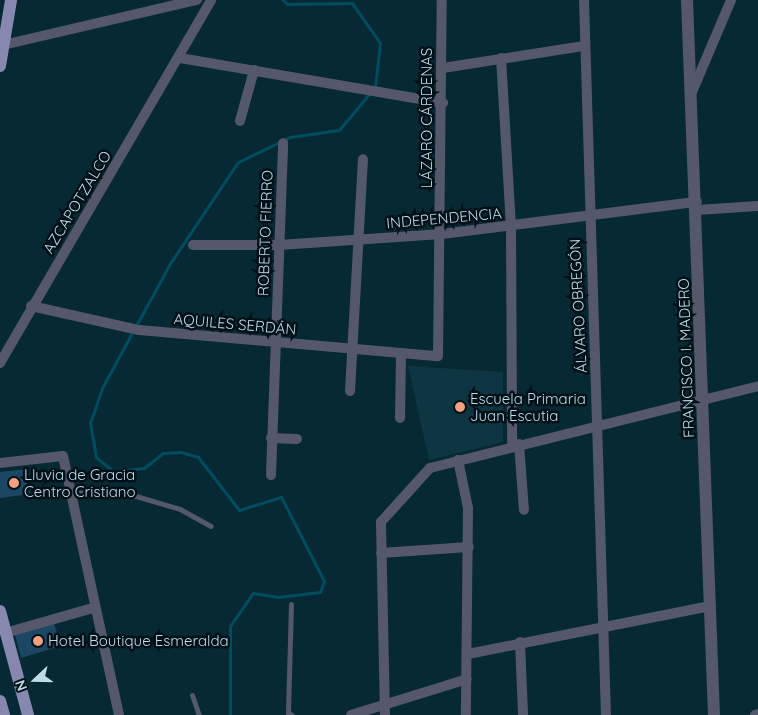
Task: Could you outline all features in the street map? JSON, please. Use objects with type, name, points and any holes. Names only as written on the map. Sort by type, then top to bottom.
[{"type":"main road","points":[[0,66],[11,0]]},
{"type":"main road","points":[[0,612],[28,715]]},
{"type":"main road","points":[[0,701],[4,715]]},
{"type":"street","points":[[3,46],[197,0]]},
{"type":"street","name":"AZCAPOTZALCO","points":[[0,363],[31,306],[180,58],[211,0]]},
{"type":"street","name":"LÁZARO CÁRDENAS","points":[[438,356],[442,234],[442,0]]},
{"type":"street","name":"ÁLVARO OBREGÓN","points":[[584,0],[589,218],[598,423],[601,625],[606,715]]},
{"type":"street","name":"FRANCISCO I. MADERO","points":[[687,0],[697,206],[714,715]]},
{"type":"street","points":[[692,92],[731,0]]},
{"type":"street","points":[[442,68],[584,46]]},
{"type":"street","points":[[180,58],[443,103]]},
{"type":"street","points":[[501,58],[511,227],[516,445],[524,510]]},
{"type":"street","points":[[240,121],[254,70]]},
{"type":"street","name":"ROBERTO FIERRO","points":[[271,475],[283,143]]},
{"type":"street","points":[[350,391],[354,349],[363,159]]},
{"type":"street","name":"INDEPENDENCIA","points":[[192,245],[279,245],[359,240],[442,234],[697,206],[758,206]]},
{"type":"street","name":"AQUILES SERDÁN","points":[[31,306],[139,330],[438,356]]},
{"type":"street","points":[[400,418],[401,354]]},
{"type":"street","points":[[385,710],[381,522],[430,468],[598,423],[704,401],[758,386]]},
{"type":"street","points":[[271,438],[297,439]]},
{"type":"street","points":[[0,463],[63,456],[72,493],[93,608],[119,715]]},
{"type":"street","points":[[458,460],[468,508],[466,715]]},
{"type":"street","points":[[381,553],[469,547]]},
{"type":"street","points":[[468,654],[601,625],[710,606]]},
{"type":"street","points":[[6,633],[93,608]]},
{"type":"street","points":[[520,642],[523,715]]},
{"type":"street","points":[[351,715],[385,710],[467,679]]},
{"type":"lane","points":[[72,493],[119,490],[180,509],[211,526]]},
{"type":"lane","points":[[291,604],[288,713],[292,715]]},
{"type":"lane","points":[[192,695],[199,715]]},
{"type":"shaded area","name":"Escuela Primaria Juan Escutia","points":[[408,366],[503,372],[503,442],[429,460]]},
{"type":"building","name":"Lluvia de Gracia Centro Cristiano","points":[[27,469],[30,494],[0,498],[0,472]]},
{"type":"building","name":"Hotel Boutique Esmeralda","points":[[54,623],[61,646],[21,658],[15,635]]},
{"type":"waterway","points":[[230,715],[230,626],[253,593],[278,597],[320,592],[324,581],[281,497],[239,510],[198,457],[181,452],[163,453],[144,468],[113,471],[96,457],[90,423],[103,386],[171,262],[238,162],[290,137],[339,130],[375,87],[380,43],[352,3],[287,4],[283,0]]},
{"type":"place","name":"Escuela Primaria Juan Escutia","points":[[460,407]]},
{"type":"place","name":"Lluvia de Gracia Centro Cristiano","points":[[14,483]]},
{"type":"place","name":"Hotel Boutique Esmeralda","points":[[38,641]]}]
